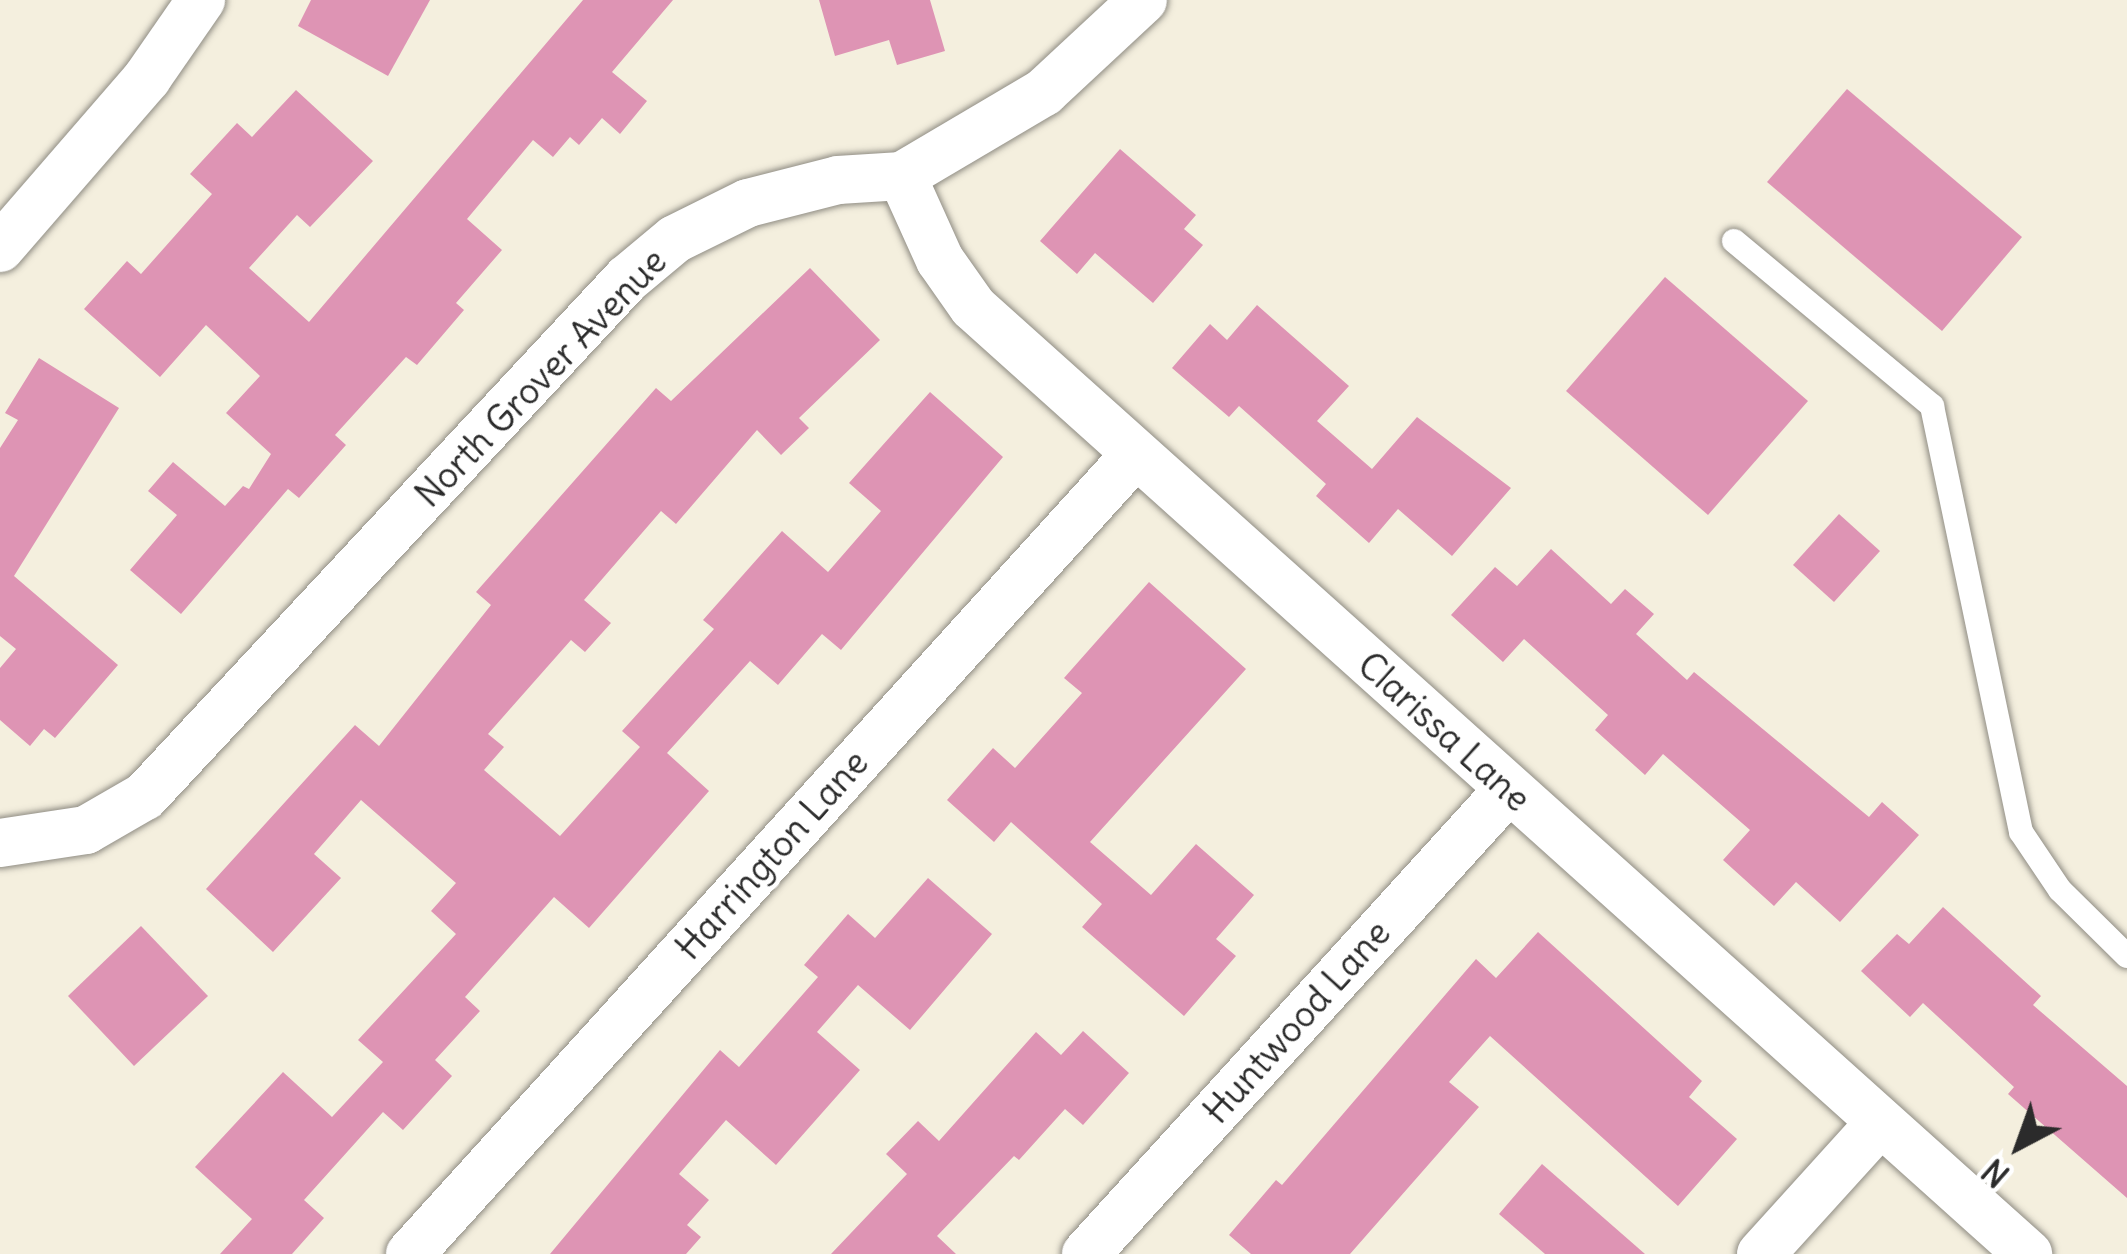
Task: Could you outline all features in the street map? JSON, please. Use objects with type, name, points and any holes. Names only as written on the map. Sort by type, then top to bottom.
[{"type":"street","points":[[0,248],[147,78],[201,0]]},
{"type":"street","name":"North Grover Avenue","points":[[0,843],[86,830],[145,796],[627,278],[675,239],[748,203],[838,180],[902,176],[1044,92],[1143,0]]},
{"type":"street","name":"Clarissa Lane","points":[[902,176],[940,260],[973,307],[2028,1254]]},
{"type":"street","name":"Harrington Lane","points":[[410,1254],[1135,455]]},
{"type":"street","name":"Huntwood Lane","points":[[1085,1254],[1508,790]]},
{"type":"street","points":[[1761,1254],[1880,1124]]},
{"type":"lane","points":[[1734,241],[1932,406],[2021,832],[2060,890],[2127,956]]},
{"type":"building","points":[[311,0],[430,0],[388,76],[298,26]]},
{"type":"building","points":[[583,0],[673,0],[612,72],[647,101],[620,134],[602,118],[579,145],[570,137],[553,157],[533,140],[467,219],[502,250],[456,303],[464,310],[417,365],[406,357],[335,435],[346,445],[299,498],[288,489],[181,614],[130,570],[177,515],[148,491],[173,462],[225,506],[243,486],[249,489],[271,454],[226,413],[260,376],[206,325],[160,377],[84,309],[127,261],[141,274],[212,194],[190,174],[237,123],[252,137],[296,90],[373,161],[310,227],[297,215],[249,268],[309,322]]},
{"type":"building","points":[[819,0],[930,0],[945,51],[897,65],[889,40],[835,56]]},
{"type":"building","points":[[1847,89],[2022,237],[1942,331],[1767,182]]},
{"type":"building","points":[[1120,149],[1196,215],[1184,229],[1203,245],[1153,303],[1095,253],[1077,274],[1040,241]]},
{"type":"building","points":[[810,268],[880,340],[799,418],[809,428],[781,455],[757,430],[676,524],[661,511],[584,600],[611,623],[585,652],[571,640],[488,734],[504,747],[484,770],[560,836],[640,747],[622,731],[714,629],[703,620],[782,531],[828,572],[881,511],[849,483],[930,392],[1003,457],[841,650],[822,634],[778,685],[750,661],[667,753],[709,791],[589,928],[554,897],[465,997],[480,1011],[435,1060],[452,1076],[403,1130],[383,1112],[304,1200],[324,1218],[292,1254],[220,1254],[252,1219],[195,1167],[283,1072],[332,1117],[383,1062],[358,1040],[456,934],[431,911],[456,883],[361,800],[314,854],[341,878],[273,952],[206,889],[355,725],[379,746],[491,605],[476,592],[656,388],[671,401]]},
{"type":"building","points":[[1665,277],[1808,401],[1708,515],[1566,391]]},
{"type":"building","points":[[1257,305],[1349,386],[1317,421],[1372,469],[1417,417],[1511,488],[1452,556],[1398,509],[1369,543],[1316,496],[1326,484],[1239,406],[1229,417],[1172,368],[1210,324],[1227,340]]},
{"type":"building","points":[[39,358],[119,408],[14,576],[118,665],[55,738],[44,729],[30,746],[0,720],[0,668],[16,649],[0,636],[0,448],[18,420],[5,413]]},
{"type":"building","points":[[1839,514],[1880,551],[1834,602],[1793,565]]},
{"type":"building","points":[[1551,549],[1611,604],[1625,589],[1654,614],[1636,634],[1687,680],[1694,672],[1869,817],[1882,802],[1919,835],[1840,922],[1796,882],[1774,906],[1723,860],[1750,830],[1663,754],[1645,775],[1595,730],[1608,715],[1524,639],[1503,662],[1451,615],[1495,567],[1517,586]]},
{"type":"building","points":[[1149,582],[1246,669],[1090,842],[1151,895],[1196,844],[1254,895],[1216,939],[1236,956],[1184,1016],[1082,927],[1102,904],[1011,822],[994,842],[947,800],[993,748],[1015,768],[1082,693],[1064,678]]},
{"type":"building","points":[[928,878],[992,934],[910,1030],[858,985],[817,1032],[860,1070],[776,1165],[726,1120],[679,1174],[709,1200],[687,1225],[701,1237],[686,1254],[550,1254],[720,1050],[739,1067],[818,977],[804,965],[848,914],[875,938]]},
{"type":"building","points":[[1943,907],[2041,996],[2033,1005],[2127,1086],[2127,1198],[2008,1094],[2014,1087],[1923,1003],[1910,1017],[1861,971],[1897,934],[1909,944]]},
{"type":"building","points":[[141,926],[208,996],[134,1066],[68,996]]},
{"type":"building","points":[[1538,932],[1702,1081],[1689,1097],[1737,1139],[1678,1206],[1490,1036],[1449,1082],[1479,1107],[1350,1254],[1251,1254],[1229,1235],[1276,1180],[1282,1185],[1476,959],[1496,978]]},
{"type":"building","points":[[1083,1031],[1129,1073],[1083,1125],[1065,1109],[1019,1160],[1014,1156],[937,1236],[956,1254],[831,1254],[907,1174],[886,1154],[918,1121],[939,1141],[1036,1032],[1061,1055]]},
{"type":"building","points":[[1542,1164],[1645,1254],[1545,1254],[1499,1214]]}]
